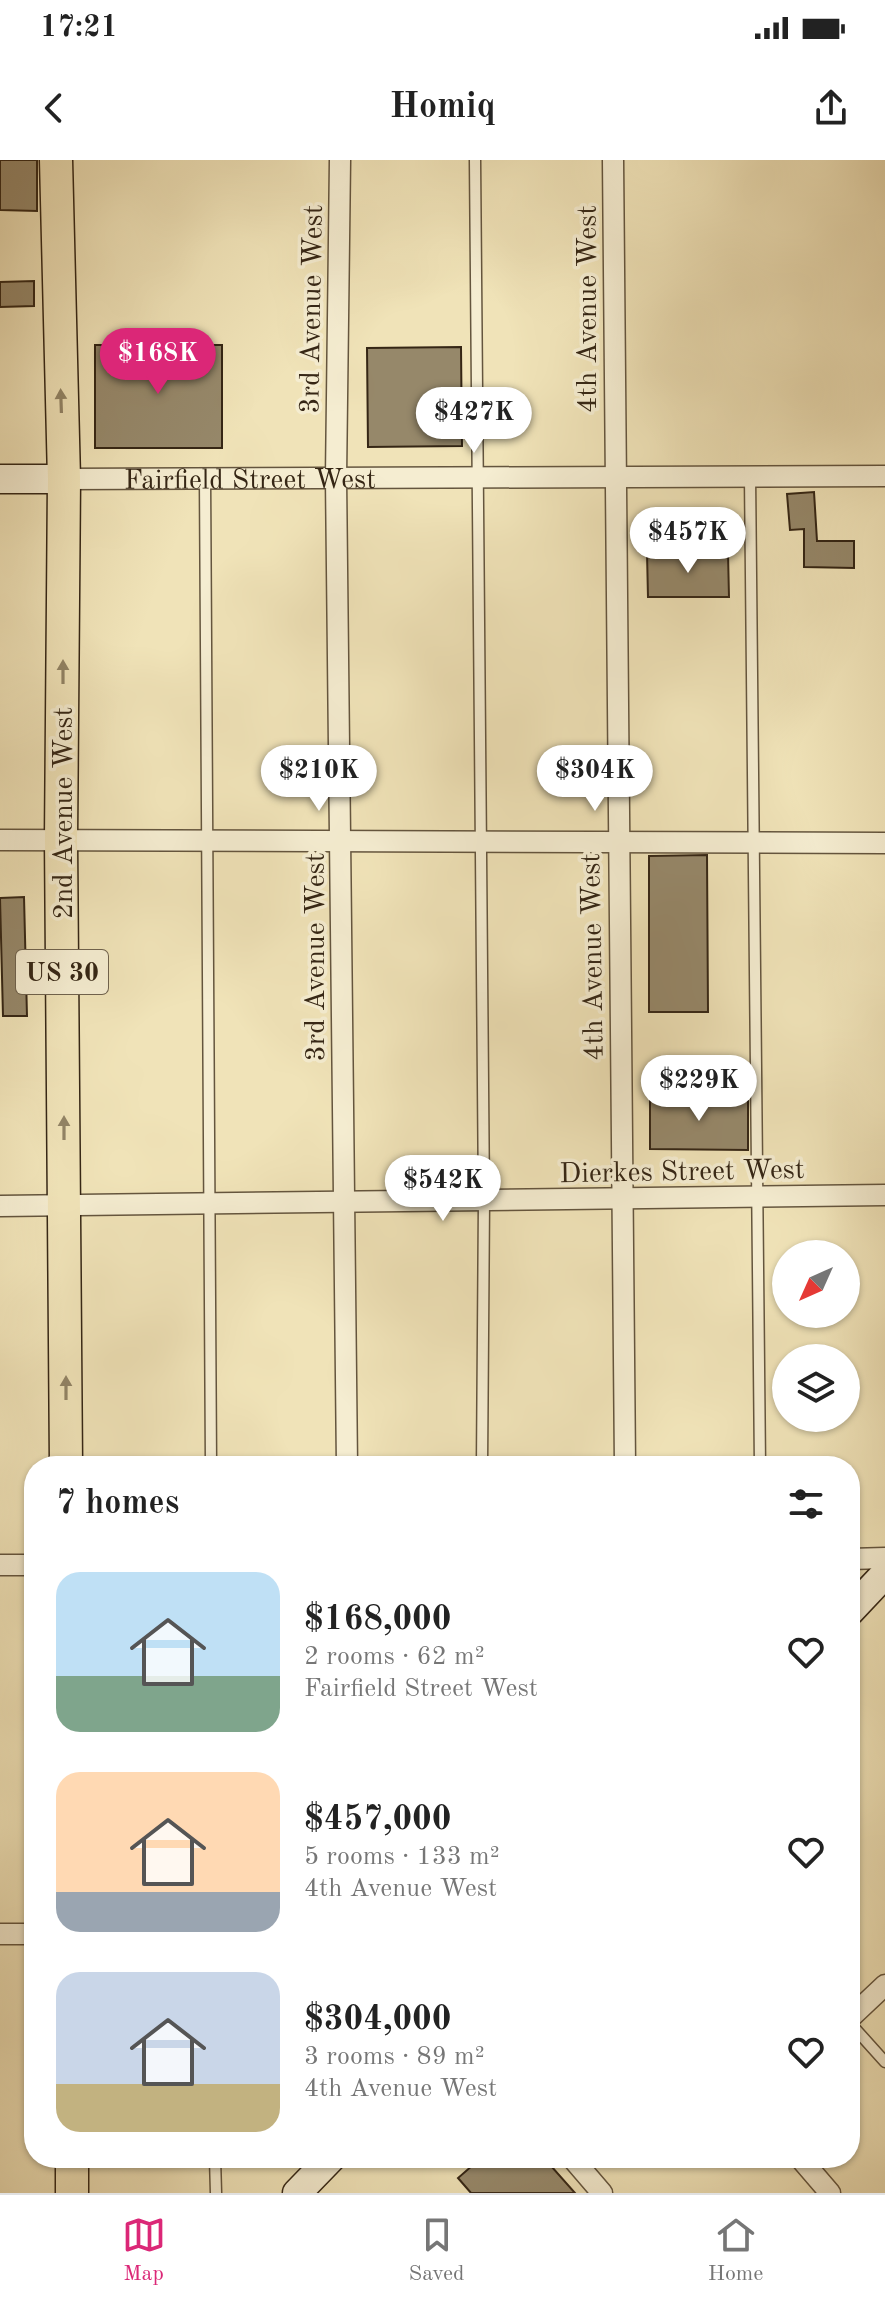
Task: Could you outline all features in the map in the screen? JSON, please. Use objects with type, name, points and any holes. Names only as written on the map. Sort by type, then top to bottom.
[{"type":"main road","name":"2nd Avenue West","points":[[56,160],[64,479],[61,840],[66,1456]]},
{"type":"main road","name":"Fairfield Street West","points":[[0,479],[64,479]]},
{"type":"main road","points":[[860,1600],[885,1574]]},
{"type":"main road","points":[[72,2168],[72,2193]]},
{"type":"main road","points":[[297,2193],[321,2168]]},
{"type":"street","name":"3rd Avenue West","points":[[340,160],[336,478],[347,1456]]},
{"type":"street","name":"4th Avenue West","points":[[613,160],[625,1456]]},
{"type":"street","name":"Fairfield Street West","points":[[64,479],[885,476]]},
{"type":"street","points":[[0,840],[885,843]]},
{"type":"street","name":"Dierkes Street West","points":[[0,1206],[885,1195]]},
{"type":"street","points":[[860,1559],[885,1558]]},
{"type":"street","points":[[0,1565],[24,1565]]},
{"type":"street","points":[[0,1934],[24,1934]]},
{"type":"street","points":[[860,2010],[885,1985]]},
{"type":"street","points":[[581,2168],[602,2193]]},
{"type":"street","points":[[809,2168],[830,2193]]},
{"type":"lane","points":[[475,160],[478,841],[484,1200],[482,1456]]},
{"type":"lane","points":[[750,476],[760,1456]]},
{"type":"lane","points":[[205,478],[211,1456]]},
{"type":"lane","points":[[860,2032],[885,2062]]},
{"type":"lane","points":[[215,2168],[216,2193]]},
{"type":"building","points":[[0,160],[37,160],[37,211],[0,210]]},
{"type":"building","points":[[34,281],[34,306],[0,307],[0,282]]},
{"type":"building","points":[[95,345],[222,345],[222,448],[95,448]]},
{"type":"building","points":[[461,347],[462,446],[368,447],[367,348]]},
{"type":"building","points":[[814,492],[817,541],[854,541],[854,568],[804,567],[804,529],[790,530],[787,494]]},
{"type":"building","points":[[647,553],[728,553],[729,597],[648,597]]},
{"type":"building","points":[[707,855],[708,1012],[649,1012],[649,856]]},
{"type":"building","points":[[24,897],[27,1016],[3,1016],[0,898]]},
{"type":"building","points":[[650,1096],[748,1096],[748,1150],[650,1149]]},
{"type":"building","points":[[470,2168],[553,2168],[575,2193],[471,2193],[458,2178]]}]
